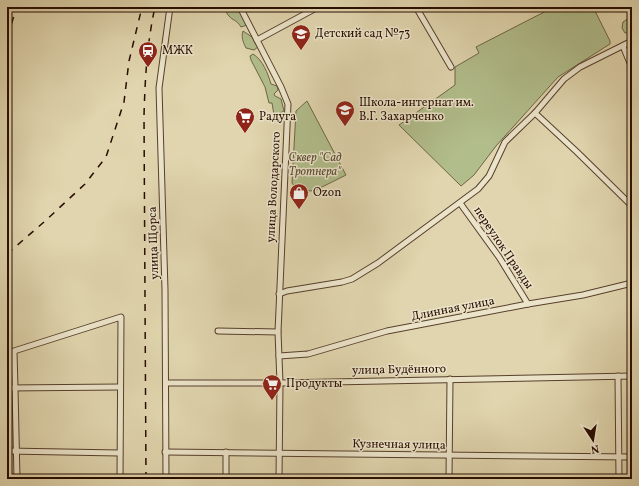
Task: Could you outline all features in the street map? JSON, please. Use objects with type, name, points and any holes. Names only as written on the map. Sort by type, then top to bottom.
[{"type":"street","name":"улица Щорса","points":[[166,479],[165,290],[159,88],[170,7]]},
{"type":"street","name":"улица Володарского","points":[[240,7],[288,104],[278,332],[280,382],[279,479]]},
{"type":"street","points":[[256,40],[318,7]]},
{"type":"street","points":[[416,7],[451,67]]},
{"type":"street","points":[[279,294],[287,291],[352,279],[378,264],[478,189],[490,176],[505,142],[534,113],[564,79],[580,67],[632,41]]},
{"type":"street","points":[[623,46],[632,68]]},
{"type":"street","points":[[534,113],[577,152],[632,206]]},
{"type":"street","name":"переулок Правды","points":[[460,203],[499,258],[528,304]]},
{"type":"street","name":"Длинная улица","points":[[279,356],[308,354],[387,331],[583,295],[632,283]]},
{"type":"street","points":[[17,479],[14,351],[121,317],[120,479]]},
{"type":"street","points":[[218,331],[278,332]]},
{"type":"street","points":[[618,376],[619,479]]},
{"type":"street","name":"улица Будённого","points":[[166,383],[632,376]]},
{"type":"street","points":[[449,479],[450,379]]},
{"type":"street","points":[[7,388],[120,386]]},
{"type":"street","points":[[7,451],[119,453]]},
{"type":"street","name":"Кузнечная улица","points":[[165,452],[632,457]]},
{"type":"street","points":[[226,452],[226,479]]},
{"type":"green space","points":[[224,7],[237,7],[247,25],[241,27],[228,15]]},
{"type":"green space","points":[[554,7],[593,7],[610,41],[610,44],[558,77],[496,146],[474,175],[461,186],[399,125],[455,85],[455,67],[479,53],[476,47]]},
{"type":"green space","points":[[629,18],[632,18],[632,32],[625,33],[622,28],[623,22]]},
{"type":"green space","points":[[243,31],[252,37],[258,47],[254,50],[246,48],[242,35]]},
{"type":"green space","points":[[253,54],[262,63],[271,84],[277,86],[278,90],[274,94],[281,99],[284,111],[280,113],[279,119],[275,121],[272,103],[269,103],[265,87],[251,60],[250,56]]},
{"type":"green space","name":"Сквер \"Сад Тротнера\"","points":[[307,101],[346,175],[314,191],[297,190],[292,183],[296,111]]},
{"type":"railway","points":[[7,37],[17,7]]},
{"type":"railway","points":[[7,254],[85,184],[106,157],[124,102],[129,61],[142,7]]},
{"type":"railway","points":[[146,479],[144,116],[147,61],[155,7]]},
{"type":"place","name":"Детский сад №73","points":[[301,51]]},
{"type":"place","name":"МЖК","points":[[148,68]]},
{"type":"place","name":"Школа-интернат им. В.Г. Захарченко","points":[[345,127]]},
{"type":"place","name":"Радуга","points":[[245,134]]},
{"type":"place","name":"Ozon","points":[[299,210]]},
{"type":"place","name":"Продукты","points":[[272,401]]}]
